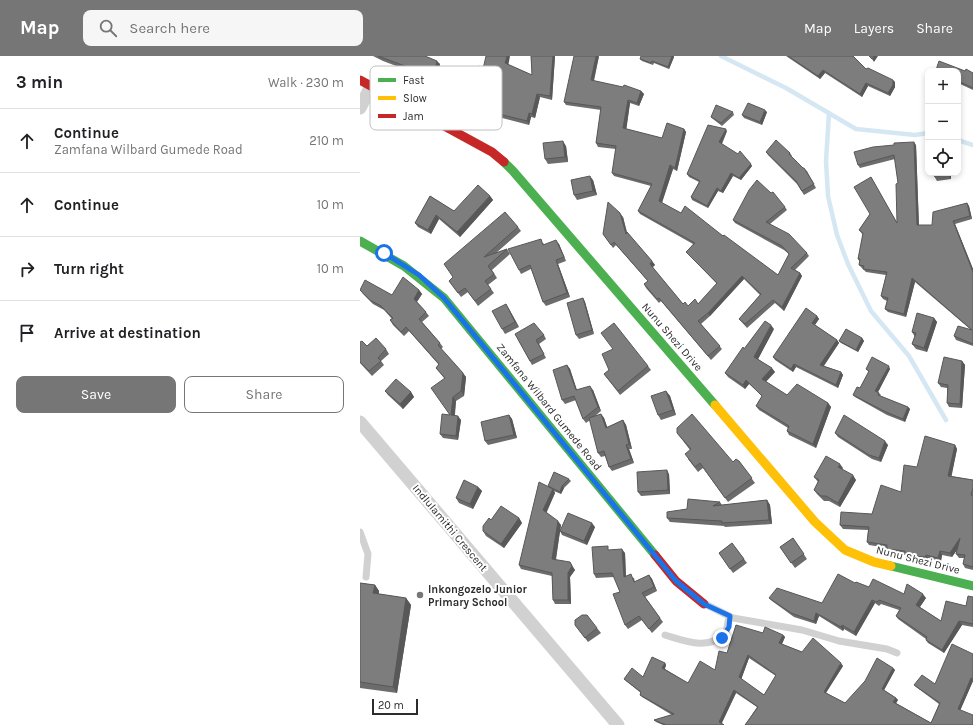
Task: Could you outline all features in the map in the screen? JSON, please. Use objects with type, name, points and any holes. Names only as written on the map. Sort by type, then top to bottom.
[{"type":"street","points":[[360,108],[366,83]]},
{"type":"street","name":"Nunu Shezi Drive","points":[[452,130],[492,152],[514,171],[815,522],[845,550],[874,562],[973,586]]},
{"type":"street","name":"Zamfana Wilbard Gumede Road","points":[[360,241],[384,253],[419,275],[444,298],[676,581],[704,604]]},
{"type":"street","name":"Indlulamithi Crescent","points":[[360,422],[618,725]]},
{"type":"lane","points":[[360,532],[368,554],[366,577]]},
{"type":"lane","points":[[704,604],[730,616],[802,630],[839,641],[886,649],[897,653]]},
{"type":"lane","points":[[665,635],[702,644],[715,641],[726,634],[730,616]]},
{"type":"building","points":[[378,56],[425,56],[437,61],[436,66],[405,66]]},
{"type":"building","points":[[486,56],[507,56],[505,63],[532,75],[531,56],[553,56],[550,96],[537,94],[532,114],[529,113],[527,121],[502,115],[502,66],[484,66]]},
{"type":"building","points":[[574,56],[596,56],[591,80],[623,87],[624,85],[641,91],[637,103],[628,100],[623,128],[662,138],[667,123],[684,129],[675,168],[670,165],[659,201],[681,213],[685,206],[723,236],[724,235],[778,275],[789,254],[782,246],[733,220],[749,190],[757,180],[771,193],[773,192],[785,207],[766,222],[789,234],[807,253],[791,268],[800,273],[782,307],[773,300],[745,324],[739,319],[761,294],[742,276],[708,313],[698,321],[720,346],[708,356],[659,298],[657,299],[644,284],[648,281],[614,242],[611,245],[603,234],[608,202],[620,213],[626,234],[627,232],[652,261],[650,264],[683,304],[685,302],[688,306],[695,299],[698,304],[717,283],[686,252],[695,243],[638,211],[652,184],[612,173],[616,146],[596,143],[601,107],[564,102]]},
{"type":"building","points":[[641,56],[672,56],[668,67],[652,61],[651,63],[640,59]]},
{"type":"building","points":[[788,56],[853,56],[866,69],[868,68],[893,80],[893,85],[888,93],[866,83],[860,94],[823,70],[818,76]]},
{"type":"building","points":[[939,61],[957,68],[937,68]]},
{"type":"building","points":[[961,69],[965,71],[966,69],[973,73],[973,88],[961,82]]},
{"type":"building","points":[[748,103],[765,110],[760,122],[742,115]]},
{"type":"building","points":[[716,105],[733,112],[721,123],[711,117]]},
{"type":"building","points":[[708,125],[726,129],[719,142],[738,154],[740,151],[751,164],[739,178],[731,173],[721,191],[717,188],[707,206],[691,197],[700,181],[687,174]]},
{"type":"building","points":[[776,140],[804,168],[814,184],[802,191],[796,181],[766,152]]},
{"type":"building","points":[[563,141],[565,157],[545,159],[543,143]]},
{"type":"building","points":[[914,142],[917,225],[932,225],[933,212],[967,203],[970,216],[953,221],[973,272],[973,344],[954,336],[958,326],[972,330],[912,278],[904,314],[885,309],[888,298],[881,296],[887,272],[863,269],[864,266],[859,265],[860,259],[858,259],[863,233],[859,230],[870,214],[854,187],[871,177],[897,223],[896,184],[898,183],[894,155],[858,165],[854,152],[873,147],[894,145],[894,143]]},
{"type":"building","points":[[590,176],[593,191],[574,195],[571,180]]},
{"type":"building","points":[[478,185],[490,196],[457,232],[436,215],[428,230],[415,223],[430,196],[454,211]]},
{"type":"building","points":[[505,212],[518,227],[484,257],[507,249],[488,266],[494,274],[485,281],[491,289],[475,301],[465,288],[458,293],[449,281],[453,277],[444,264]]},
{"type":"building","points":[[541,239],[543,245],[556,240],[564,257],[556,260],[567,293],[543,302],[530,265],[519,270],[508,249]]},
{"type":"building","points":[[403,277],[419,290],[414,299],[426,312],[419,319],[440,343],[438,345],[463,373],[461,391],[453,397],[451,415],[458,416],[456,436],[440,434],[442,414],[450,415],[431,388],[445,378],[436,368],[439,364],[406,327],[401,332],[390,320],[393,318],[381,306],[370,300],[360,290],[365,280],[392,295]]},
{"type":"building","points":[[583,298],[592,330],[576,335],[567,303]]},
{"type":"building","points":[[506,304],[515,322],[502,329],[492,311]]},
{"type":"building","points":[[806,308],[817,316],[812,323],[837,340],[820,365],[841,372],[836,385],[794,364],[791,369],[773,357]]},
{"type":"building","points":[[917,313],[934,318],[924,348],[912,344],[916,333],[912,332]]},
{"type":"building","points":[[765,321],[771,325],[754,357],[772,368],[762,379],[787,395],[797,384],[828,403],[813,444],[787,431],[789,426],[756,406],[762,396],[746,380],[743,385],[725,373],[743,347],[744,349]]},
{"type":"building","points":[[534,323],[544,335],[536,340],[544,354],[530,361],[515,334]]},
{"type":"building","points":[[614,323],[648,366],[618,391],[604,374],[609,370],[602,354],[613,349],[601,333]]},
{"type":"building","points":[[846,329],[862,338],[856,350],[839,341]]},
{"type":"building","points":[[376,338],[386,349],[378,358],[381,361],[369,371],[360,362],[360,342],[362,341],[367,346]]},
{"type":"building","points":[[872,357],[889,366],[875,391],[879,393],[878,395],[908,407],[903,419],[853,395],[857,387],[860,388],[869,371],[866,369]]},
{"type":"building","points":[[944,357],[962,361],[960,404],[947,403],[948,385],[938,383]]},
{"type":"building","points":[[567,365],[576,390],[590,386],[598,407],[583,419],[574,396],[562,400],[553,370]]},
{"type":"building","points":[[396,379],[411,392],[400,404],[385,391]]},
{"type":"building","points":[[666,391],[673,410],[658,415],[651,396]]},
{"type":"building","points":[[601,414],[606,428],[623,420],[629,444],[626,445],[631,459],[609,467],[604,451],[598,453],[589,418]]},
{"type":"building","points":[[692,414],[733,462],[736,459],[739,461],[752,478],[725,498],[700,463],[695,467],[685,454],[691,449],[677,433],[677,428]]},
{"type":"building","points":[[509,415],[514,435],[485,441],[481,422]]},
{"type":"building","points":[[844,415],[885,441],[879,458],[869,455],[835,433]]},
{"type":"building","points":[[925,436],[955,445],[948,476],[973,480],[971,495],[973,496],[973,567],[963,564],[965,555],[956,554],[960,538],[950,553],[940,551],[938,558],[926,555],[925,557],[905,555],[905,551],[887,549],[887,545],[867,542],[869,527],[840,525],[841,512],[872,514],[881,485],[901,492],[904,465],[917,467]]},
{"type":"building","points":[[826,456],[840,464],[838,467],[853,475],[838,503],[826,496],[821,496],[814,490],[819,480],[814,477]]},
{"type":"building","points":[[667,470],[668,490],[638,492],[637,472]]},
{"type":"building","points":[[554,472],[569,479],[562,486],[560,492],[548,486]]},
{"type":"building","points":[[464,480],[478,487],[470,504],[456,498]]},
{"type":"building","points":[[539,482],[553,489],[543,510],[558,521],[552,559],[570,562],[572,566],[568,573],[568,600],[553,600],[552,573],[519,565]]},
{"type":"building","points":[[688,499],[720,502],[713,506],[767,500],[769,520],[722,523],[722,521],[667,518],[667,512],[687,509]]},
{"type":"building","points":[[501,506],[519,518],[501,544],[483,531],[483,526],[489,518],[491,520]]},
{"type":"building","points":[[568,513],[592,523],[584,541],[560,531]]},
{"type":"building","points":[[793,538],[804,554],[791,563],[780,547]]},
{"type":"building","points":[[732,543],[744,559],[730,569],[719,553]]},
{"type":"building","points":[[608,546],[608,550],[622,549],[624,577],[631,574],[634,582],[649,575],[654,587],[642,593],[660,618],[649,629],[639,616],[625,625],[613,594],[620,592],[612,573],[594,574],[592,547]]},
{"type":"building","points":[[838,574],[855,583],[856,582],[869,587],[873,579],[904,594],[907,584],[923,594],[916,605],[941,621],[946,601],[966,606],[968,596],[973,597],[973,624],[959,621],[942,650],[926,640],[927,637],[896,616],[901,608],[879,600],[877,602],[872,600],[854,632],[842,625],[841,627],[816,613],[814,621],[791,613],[769,598],[777,588],[822,603]]},
{"type":"building","points":[[360,583],[375,585],[373,593],[406,598],[393,687],[360,682]]},
{"type":"building","points":[[582,615],[587,615],[597,628],[585,638],[575,625],[575,620]]},
{"type":"building","points":[[736,625],[763,633],[765,627],[783,635],[779,643],[802,652],[813,638],[841,663],[824,692],[845,703],[865,681],[877,658],[893,668],[882,689],[896,698],[893,702],[931,723],[940,703],[914,685],[922,675],[935,684],[952,644],[973,654],[973,679],[971,678],[958,709],[973,715],[973,725],[745,725],[758,707],[734,690],[719,722],[724,725],[666,725],[654,720],[674,714],[640,695],[641,692],[624,679],[632,668],[643,677],[652,657],[665,663],[662,668],[688,683],[700,661],[715,670],[719,651],[727,653]],"holes":[[[748,655],[776,675],[764,695],[739,677]]]},
{"type":"waterway","points":[[721,56],[786,88],[856,129],[915,135],[925,133]]},
{"type":"waterway","points":[[829,113],[826,161],[828,196],[837,235],[848,264],[871,311],[909,356],[946,420]]},
{"type":"waterway","points":[[961,141],[973,145]]},
{"type":"traffic: fast","points":[[504,162],[715,405]]},
{"type":"traffic: fast","points":[[360,241],[404,266],[444,298],[655,555]]},
{"type":"traffic: fast","points":[[891,566],[973,586]]},
{"type":"traffic: slow","points":[[715,405],[815,522],[845,550],[874,562],[891,566]]},
{"type":"traffic: jam","points":[[360,80],[370,85]]},
{"type":"traffic: jam","points":[[452,130],[492,152],[504,162]]},
{"type":"traffic: jam","points":[[655,555],[676,581],[704,604]]},
{"type":"place","name":"Inkongozelo Junior Primary School","points":[[420,595]]},
{"type":"route","points":[[384,253],[419,275],[444,298],[676,581],[704,604],[730,616],[729,627],[726,634],[722,638]]}]
